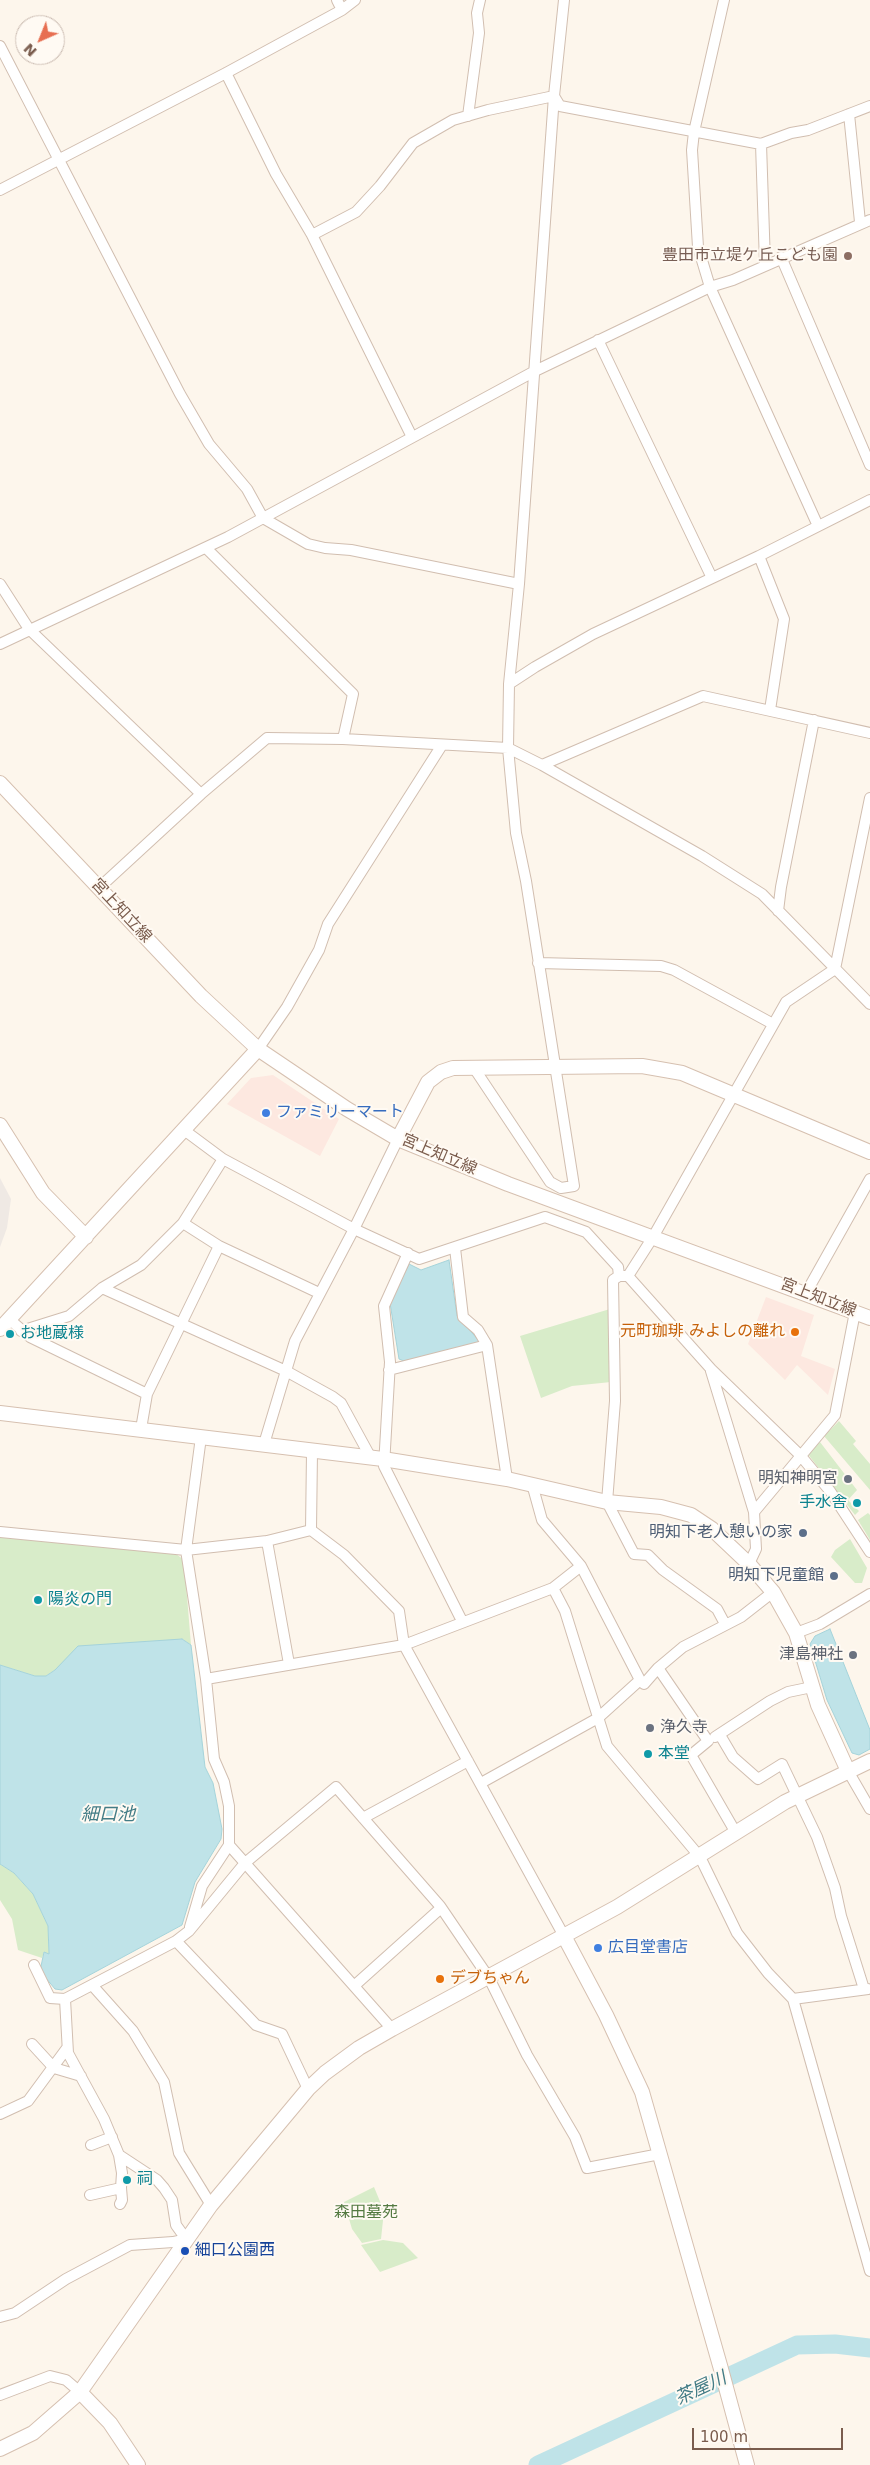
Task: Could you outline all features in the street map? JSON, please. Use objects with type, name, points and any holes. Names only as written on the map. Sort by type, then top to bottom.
[{"type":"street","points":[[337,0],[342,10]]},
{"type":"street","points":[[0,190],[226,73],[342,10],[355,0]]},
{"type":"street","points":[[468,116],[479,34],[477,13],[480,0]]},
{"type":"street","points":[[474,1068],[550,1182],[561,1188],[574,1186],[526,881],[516,833],[508,748],[509,684],[519,584],[554,96],[564,0]]},
{"type":"street","points":[[724,0],[694,132],[692,150],[698,247],[710,287],[818,526]]},
{"type":"street","points":[[0,46],[194,419],[209,444],[247,489],[263,518],[308,544],[325,548],[351,550],[519,584]]},
{"type":"street","points":[[226,73],[276,174],[312,235],[412,437]]},
{"type":"street","points":[[312,235],[356,212],[380,186],[414,143],[453,120],[554,96]]},
{"type":"street","points":[[554,96],[560,106],[761,144],[870,106]]},
{"type":"street","points":[[0,644],[206,548],[535,370],[710,287],[865,221],[849,114]]},
{"type":"street","points":[[761,144],[765,264]]},
{"type":"street","points":[[781,257],[870,466]]},
{"type":"street","points":[[598,340],[712,578]]},
{"type":"street","points":[[509,684],[593,634],[759,556],[870,500]]},
{"type":"street","points":[[206,548],[353,694],[343,739]]},
{"type":"street","points":[[759,556],[784,619],[770,710]]},
{"type":"street","points":[[0,584],[29,629],[201,794]]},
{"type":"street","points":[[542,765],[703,696],[870,733]]},
{"type":"street","points":[[778,910],[780,887],[814,720]]},
{"type":"street","points":[[100,888],[201,794],[267,738],[343,739],[508,748],[542,765],[729,872],[762,894],[870,1004]]},
{"type":"street","points":[[148,1394],[4,1324],[258,1049],[287,1007],[314,958],[328,924],[442,745]]},
{"type":"street","name":"宮上知立線","points":[[0,783],[201,996],[258,1049],[347,1109],[398,1139],[508,1184],[870,1318]]},
{"type":"street","points":[[725,1624],[717,1609],[663,1570],[648,1555],[634,1554],[607,1502],[615,1402],[613,1280],[623,1276],[653,1237],[786,1002],[835,969],[870,798]]},
{"type":"street","points":[[861,840],[870,847]]},
{"type":"street","points":[[538,963],[661,966],[674,970],[773,1024]]},
{"type":"street","points":[[264,1444],[295,1341],[354,1229],[423,1089],[434,1076],[453,1068],[555,1066],[642,1066],[682,1072],[870,1152]]},
{"type":"street","points":[[0,1125],[43,1193],[86,1237]]},
{"type":"street","points":[[184,1130],[223,1159],[354,1229],[419,1258],[455,1248],[545,1217],[586,1232],[618,1267],[623,1276],[711,1369],[800,1455],[830,1490],[870,1552]]},
{"type":"street","points":[[21,1331],[69,1316],[102,1288],[141,1265],[183,1223],[223,1159]]},
{"type":"street","points":[[806,1293],[870,1180]]},
{"type":"street","points":[[183,1223],[219,1246],[319,1293]]},
{"type":"street","points":[[141,1429],[148,1394],[219,1246]]},
{"type":"street","points":[[455,1248],[463,1317],[478,1330],[488,1346],[507,1479]]},
{"type":"street","points":[[377,1459],[389,1370],[384,1306],[408,1253]]},
{"type":"street","points":[[102,1288],[180,1325],[286,1371],[341,1402],[377,1459],[384,1466],[462,1621]]},
{"type":"street","points":[[754,1512],[835,1415],[855,1312]]},
{"type":"street","points":[[389,1370],[488,1346]]},
{"type":"street","points":[[711,1369],[754,1512],[756,1549],[749,1564]]},
{"type":"street","points":[[0,1414],[141,1429],[377,1459],[507,1479],[607,1502],[661,1507],[691,1515],[712,1529],[749,1564],[773,1592],[796,1633],[812,1687],[848,1771],[870,1809]]},
{"type":"street","points":[[190,1931],[202,1886],[229,1845],[231,1834],[229,1806],[224,1782],[214,1759],[206,1679],[186,1550],[201,1437]]},
{"type":"street","points":[[311,1530],[312,1452]]},
{"type":"street","points":[[532,1484],[542,1520],[582,1566],[640,1680],[644,1684],[658,1668],[683,1647],[741,1617],[773,1592]]},
{"type":"street","points":[[0,1532],[186,1550],[267,1540],[311,1530],[344,1555],[399,1611],[404,1645],[564,1936],[606,2016],[642,2092],[747,2465]]},
{"type":"street","points":[[267,1540],[289,1664]]},
{"type":"street","points":[[206,1679],[404,1645],[462,1621],[553,1588],[582,1566]]},
{"type":"street","points":[[553,1588],[565,1611],[607,1746],[700,1857],[738,1933],[768,1973],[793,1999],[870,2271]]},
{"type":"street","points":[[796,1633],[820,1624],[870,1594]]},
{"type":"street","points":[[658,1668],[708,1741]]},
{"type":"street","points":[[481,1783],[598,1718],[640,1680]]},
{"type":"street","points":[[736,1833],[691,1755],[708,1741],[770,1701],[788,1692],[812,1687]]},
{"type":"street","points":[[720,1735],[733,1758],[758,1779],[782,1764],[817,1837],[835,1888],[841,1916],[867,1989],[793,1999]]},
{"type":"street","points":[[363,1818],[468,1760]]},
{"type":"street","points":[[0,2449],[33,2433],[80,2392],[211,2205],[308,2089],[359,2048],[564,1936],[700,1857],[798,1795],[870,1760]]},
{"type":"street","points":[[34,1965],[50,1998],[65,1999],[176,1941],[190,1931],[245,1864],[336,1787],[441,1908],[489,1978],[527,2055],[575,2137],[587,2168],[660,2154]]},
{"type":"street","points":[[229,1845],[392,2029]]},
{"type":"street","points":[[354,1986],[441,1908]]},
{"type":"street","points":[[176,1941],[256,2025],[282,2034],[308,2089]]},
{"type":"street","points":[[92,1985],[133,2030],[164,2082],[179,2152],[211,2205]]},
{"type":"street","points":[[65,1999],[67,2048],[112,2137],[119,2155],[122,2200],[120,2204]]},
{"type":"street","points":[[32,2044],[54,2068],[81,2076]]},
{"type":"street","points":[[0,2114],[28,2100],[44,2077],[54,2068],[56,2061],[67,2048]]},
{"type":"street","points":[[91,2145],[112,2137]]},
{"type":"street","points":[[119,2155],[157,2180],[164,2188],[172,2200],[176,2226],[186,2239]]},
{"type":"street","points":[[90,2195],[121,2188]]},
{"type":"street","points":[[0,2317],[15,2313],[66,2279],[130,2245],[173,2242],[186,2239]]},
{"type":"street","points":[[0,2395],[50,2376],[66,2380],[110,2423],[138,2465]]},
{"type":"shaded area","points":[[273,1075],[339,1119],[320,1156],[227,1104],[251,1078]]},
{"type":"shaded area","points":[[0,1178],[11,1199],[7,1228],[0,1247]]},
{"type":"shaded area","points":[[766,1297],[814,1315],[801,1356],[835,1369],[828,1395],[797,1365],[785,1380],[748,1344]]},
{"type":"green space","points":[[610,1309],[611,1382],[572,1386],[541,1398],[520,1336]]},
{"type":"green space","points":[[839,1421],[856,1441],[853,1444],[870,1464],[870,1490],[824,1436]]},
{"type":"green space","points":[[820,1442],[857,1490],[848,1500],[859,1511],[855,1515],[807,1453]]},
{"type":"green space","points":[[868,1513],[870,1515],[870,1540],[858,1520]]},
{"type":"green space","points":[[0,1535],[176,1554],[184,1560],[191,1645],[182,1639],[55,1670],[46,1676],[35,1676],[0,1665]]},
{"type":"green space","points":[[850,1539],[867,1568],[862,1583],[855,1583],[831,1557],[835,1550]]},
{"type":"green space","points":[[0,1864],[14,1873],[33,1894],[48,1926],[49,1954],[44,1952],[42,1958],[18,1950],[12,1919],[0,1900]]},
{"type":"green space","name":"森田墓苑","points":[[374,2187],[384,2211],[381,2239],[362,2243],[352,2229],[344,2202]]},
{"type":"green space","points":[[383,2240],[403,2243],[418,2258],[380,2272],[361,2245]]},
{"type":"water","points":[[449,1260],[457,1316],[481,1343],[404,1361],[399,1359],[390,1303],[409,1264],[421,1270]]},
{"type":"water","points":[[830,1629],[870,1730],[870,1749],[859,1755],[852,1753],[827,1700],[810,1644],[815,1636]]},
{"type":"water","name":"細口池","points":[[182,1639],[191,1645],[205,1767],[213,1783],[222,1829],[221,1839],[195,1882],[182,1925],[62,1990],[55,1989],[40,1971],[44,1952],[49,1954],[48,1926],[33,1894],[14,1873],[0,1864],[0,1665],[35,1676],[46,1676],[55,1670],[78,1646]]},
{"type":"waterway","name":"茶屋川","points":[[538,2465],[797,2345],[835,2344],[870,2348]]},
{"type":"place","name":"豊田市立堤ケ丘こども園","points":[[848,256]]},
{"type":"place","name":"ファミリーマート","points":[[266,1113]]},
{"type":"place","name":"元町珈琲 みよしの離れ","points":[[795,1332]]},
{"type":"place","name":"お地蔵様","points":[[10,1334]]},
{"type":"place","name":"明知神明宮","points":[[848,1479]]},
{"type":"place","name":"手水舎","points":[[857,1503]]},
{"type":"place","name":"明知下老人憩いの家","points":[[803,1533]]},
{"type":"place","name":"明知下児童館","points":[[834,1576]]},
{"type":"place","name":"陽炎の門","points":[[38,1600]]},
{"type":"place","name":"津島神社","points":[[853,1655]]},
{"type":"place","name":"浄久寺","points":[[650,1728]]},
{"type":"place","name":"本堂","points":[[648,1754]]},
{"type":"place","name":"広目堂書店","points":[[598,1948]]},
{"type":"place","name":"デブちゃん","points":[[440,1979]]},
{"type":"place","name":"祠","points":[[127,2180]]},
{"type":"place","name":"細口公園西","points":[[185,2251]]}]
